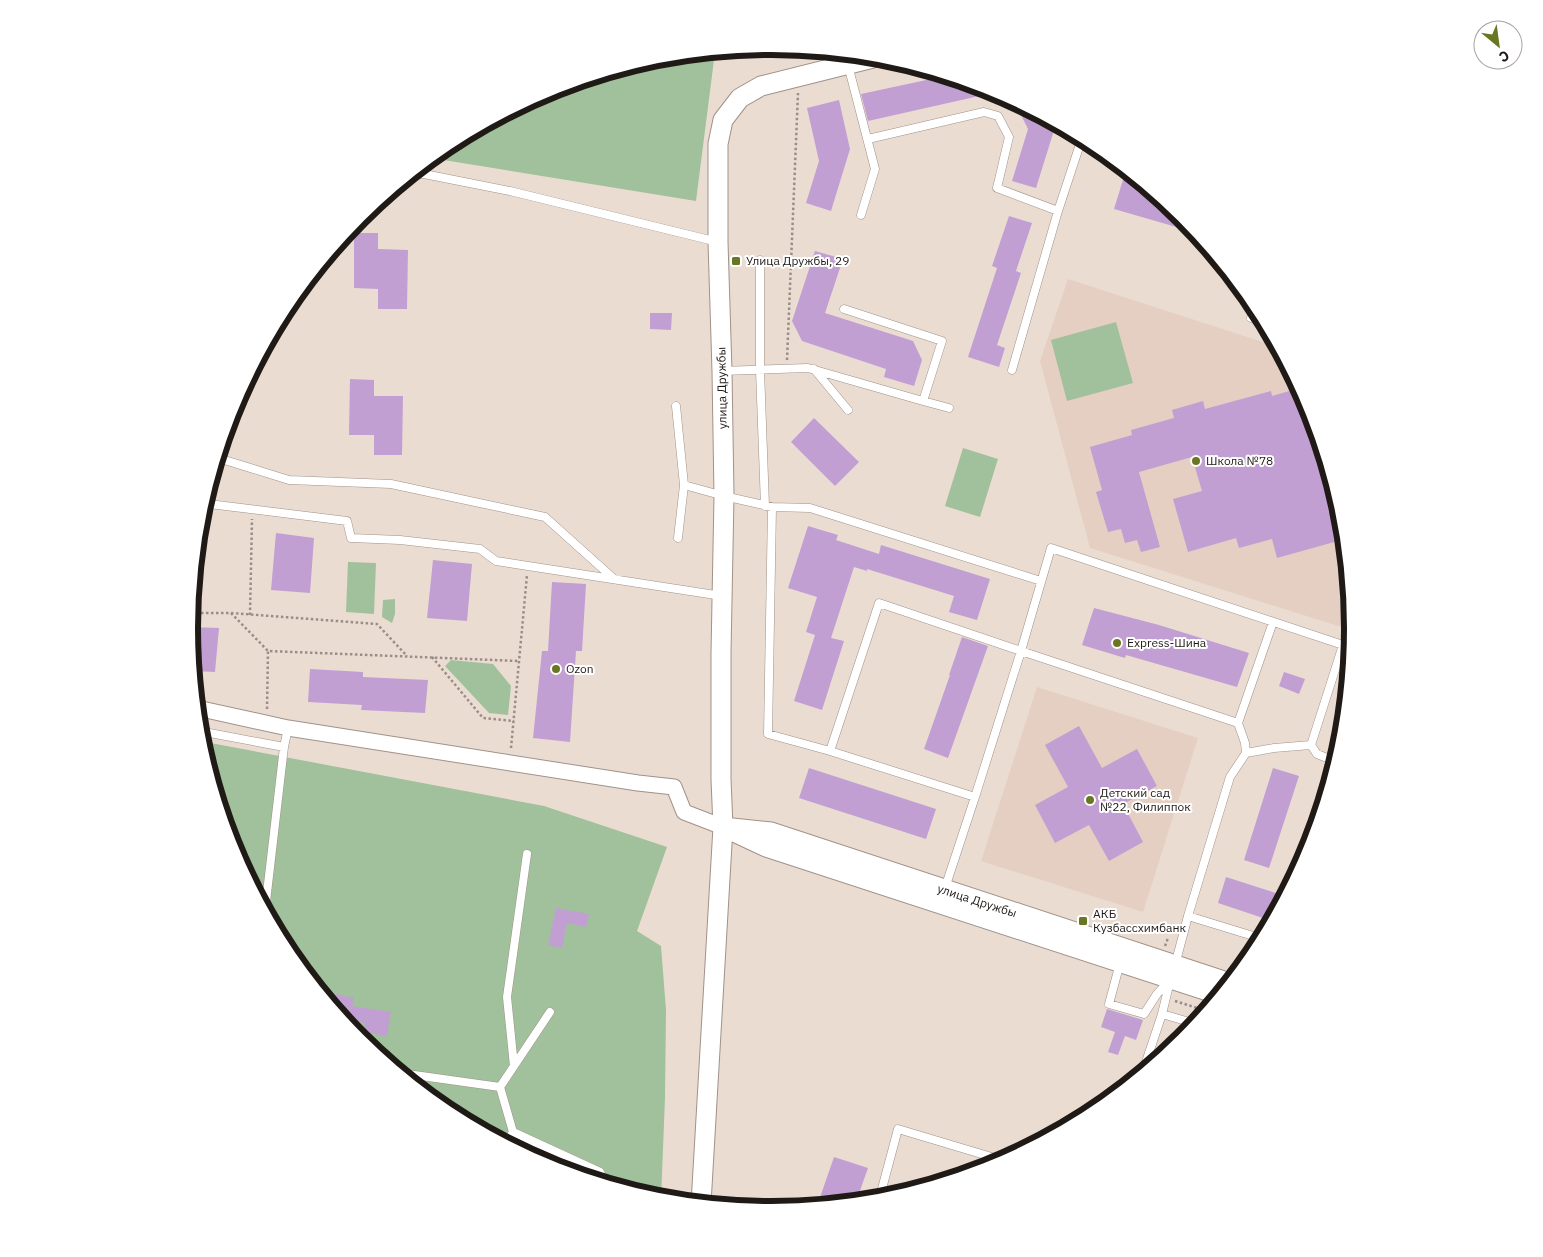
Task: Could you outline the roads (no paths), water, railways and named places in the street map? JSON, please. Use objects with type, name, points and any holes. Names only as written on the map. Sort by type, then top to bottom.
[{"type":"street","name":"улица Дружбы","points":[[701,1197],[723,827],[721,779],[724,496],[718,242],[718,144],[723,120],[740,98],[761,86],[857,62]]},
{"type":"street","points":[[204,710],[288,728],[674,787],[684,812],[723,827]]},
{"type":"street","name":"улица Дружбы","points":[[723,827],[771,832],[945,890],[1173,972],[1214,993]]},
{"type":"street","name":"улица Дружбы","points":[[723,827],[766,847],[1120,963],[1223,982]]},
{"type":"lane","points":[[848,64],[875,169],[862,215]]},
{"type":"lane","points":[[868,139],[984,112],[998,116],[1009,137],[997,188],[1058,211]]},
{"type":"lane","points":[[1012,370],[1058,211],[1080,145]]},
{"type":"lane","points":[[422,174],[510,191],[718,242]]},
{"type":"lane","points":[[760,260],[760,370],[769,506],[768,734],[830,751],[974,797]]},
{"type":"lane","points":[[844,309],[942,341],[923,401]]},
{"type":"lane","points":[[722,372],[808,368],[949,408]]},
{"type":"lane","points":[[814,369],[848,410]]},
{"type":"lane","points":[[676,406],[684,485],[678,538]]},
{"type":"lane","points":[[224,460],[290,480],[391,484],[545,517],[613,578]]},
{"type":"lane","points":[[684,485],[769,506],[810,508],[1041,581]]},
{"type":"lane","points":[[212,504],[347,521],[351,538],[400,540],[480,549],[496,561],[722,596]]},
{"type":"lane","points":[[945,890],[1021,651],[1051,548],[1342,645],[1311,745]]},
{"type":"lane","points":[[830,751],[879,603],[1238,723]]},
{"type":"lane","points":[[1145,1064],[1162,1014],[1188,916],[1230,777],[1246,753],[1245,743],[1238,723],[1274,622]]},
{"type":"lane","points":[[266,899],[288,728]]},
{"type":"lane","points":[[208,733],[284,748]]},
{"type":"lane","points":[[1246,753],[1311,745]]},
{"type":"lane","points":[[1311,745],[1317,754],[1329,759]]},
{"type":"lane","points":[[514,1066],[507,997],[527,854]]},
{"type":"lane","points":[[1188,916],[1254,937]]},
{"type":"lane","points":[[1120,963],[1109,1004],[1144,1014],[1173,972]]},
{"type":"lane","points":[[509,1138],[513,1132],[500,1087],[550,1012]]},
{"type":"lane","points":[[1162,1014],[1189,1022]]},
{"type":"lane","points":[[411,1075],[500,1087]]},
{"type":"lane","points":[[881,1191],[898,1129],[993,1157]]},
{"type":"lane","points":[[513,1132],[600,1172],[602,1176]]},
{"type":"place","name":"Улица Дружбы, 29","points":[[736,261]]},
{"type":"place","name":"Школа №78","points":[[1196,461]]},
{"type":"place","name":"Express-Шина","points":[[1117,643]]},
{"type":"place","name":"Ozon","points":[[556,669]]},
{"type":"place","name":"Детский сад №22, Филиппок","points":[[1090,800]]},
{"type":"place","name":"АКБ Кузбассхимбанк","points":[[1083,921]]}]
